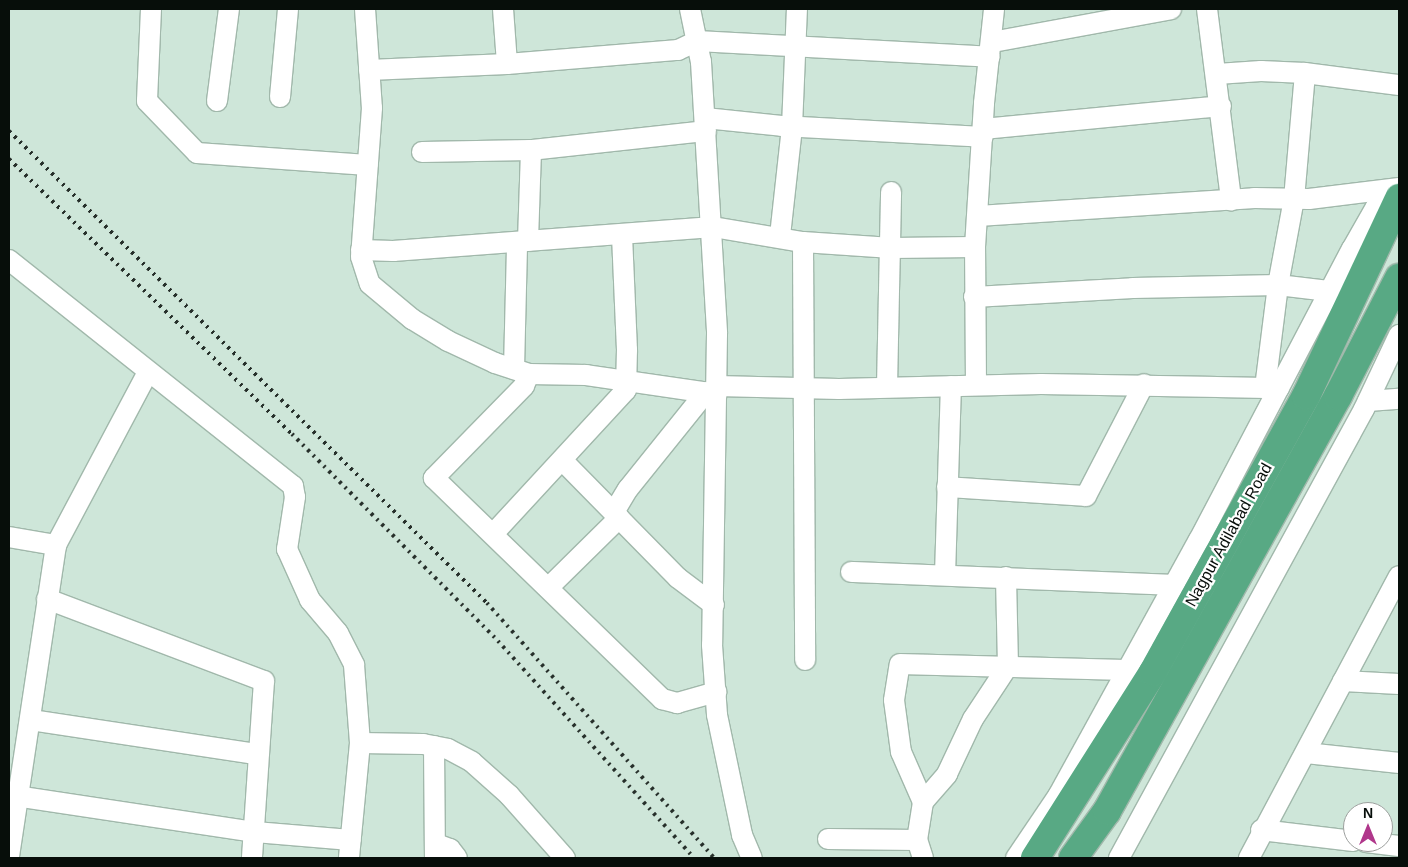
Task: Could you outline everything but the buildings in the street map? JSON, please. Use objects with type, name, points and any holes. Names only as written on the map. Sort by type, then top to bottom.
[{"type":"highway","name":"Nagpur Adilabad Road","points":[[1034,858],[1153,672],[1306,396],[1399,198]]},
{"type":"highway","name":"Nagpur Adilabad Road","points":[[1073,858],[1112,803],[1334,405],[1399,278]]},
{"type":"street","points":[[151,9],[147,101],[197,153],[368,165]]},
{"type":"street","points":[[217,102],[229,9]]},
{"type":"street","points":[[280,98],[288,9]]},
{"type":"street","points":[[365,9],[372,108],[361,250],[370,284],[412,319],[448,341],[521,372],[714,390],[1144,384],[1272,388]]},
{"type":"street","points":[[503,9],[506,64]]},
{"type":"street","points":[[690,9],[697,41],[706,124],[713,227],[716,692],[732,793],[752,858]]},
{"type":"street","points":[[780,236],[792,127],[797,9]]},
{"type":"street","points":[[976,385],[975,247],[994,9]]},
{"type":"street","points":[[369,70],[506,64],[678,50],[697,41],[991,49],[1170,9]]},
{"type":"street","points":[[1208,9],[1231,200]]},
{"type":"street","points":[[1217,74],[1260,71],[1305,73],[1399,85]]},
{"type":"street","points":[[1272,388],[1278,285],[1294,200],[1305,73]]},
{"type":"street","points":[[422,152],[530,150],[706,124],[983,133],[1221,106]]},
{"type":"street","points":[[530,150],[522,241],[521,372],[524,386],[434,478],[662,699],[677,703],[716,692]]},
{"type":"street","points":[[978,216],[1231,200],[1294,200],[1399,189]]},
{"type":"street","points":[[1016,858],[1058,796],[1172,586],[1272,388],[1376,208],[1399,189]]},
{"type":"street","points":[[887,387],[892,248],[891,192]]},
{"type":"street","points":[[361,250],[392,251],[713,227],[780,236],[803,242],[892,248],[975,247]]},
{"type":"street","points":[[493,534],[563,461],[626,390],[622,234]]},
{"type":"street","points":[[803,242],[805,660]]},
{"type":"street","points":[[9,260],[148,372],[265,460],[293,486],[295,497],[287,549],[310,600],[338,633],[354,665],[360,743],[350,849],[254,832],[13,795]]},
{"type":"street","points":[[974,297],[1133,288],[1278,285],[1329,291]]},
{"type":"street","points":[[1119,858],[1368,401],[1399,335]]},
{"type":"street","points":[[9,856],[13,795],[31,720],[56,545],[148,372]]},
{"type":"street","points":[[948,487],[1086,496],[1144,384]]},
{"type":"street","points":[[945,574],[951,386]]},
{"type":"street","points":[[548,588],[616,515],[640,474],[714,390]]},
{"type":"street","points":[[1368,401],[1399,399]]},
{"type":"street","points":[[563,461],[678,578],[714,605]]},
{"type":"street","points":[[9,537],[56,545]]},
{"type":"street","points":[[851,572],[945,574],[1172,586]]},
{"type":"street","points":[[1248,858],[1261,830],[1306,753],[1343,681],[1393,601],[1399,576]]},
{"type":"street","points":[[923,802],[948,774],[973,719],[1008,666],[1006,577]]},
{"type":"street","points":[[47,599],[264,681],[257,754],[252,858]]},
{"type":"street","points":[[828,839],[920,849],[923,802],[901,752],[894,700],[900,664],[1125,670]]},
{"type":"street","points":[[1343,681],[1399,684]]},
{"type":"street","points":[[31,720],[257,754]]},
{"type":"street","points":[[360,743],[434,746],[472,762],[509,795],[565,858]]},
{"type":"street","points":[[434,746],[435,851],[450,849],[457,858]]},
{"type":"street","points":[[1306,753],[1399,763]]},
{"type":"street","points":[[1261,830],[1343,840]]},
{"type":"railway","points":[[9,131],[487,603],[714,858]]},
{"type":"railway","points":[[9,159],[292,434],[498,641],[694,858]]}]
